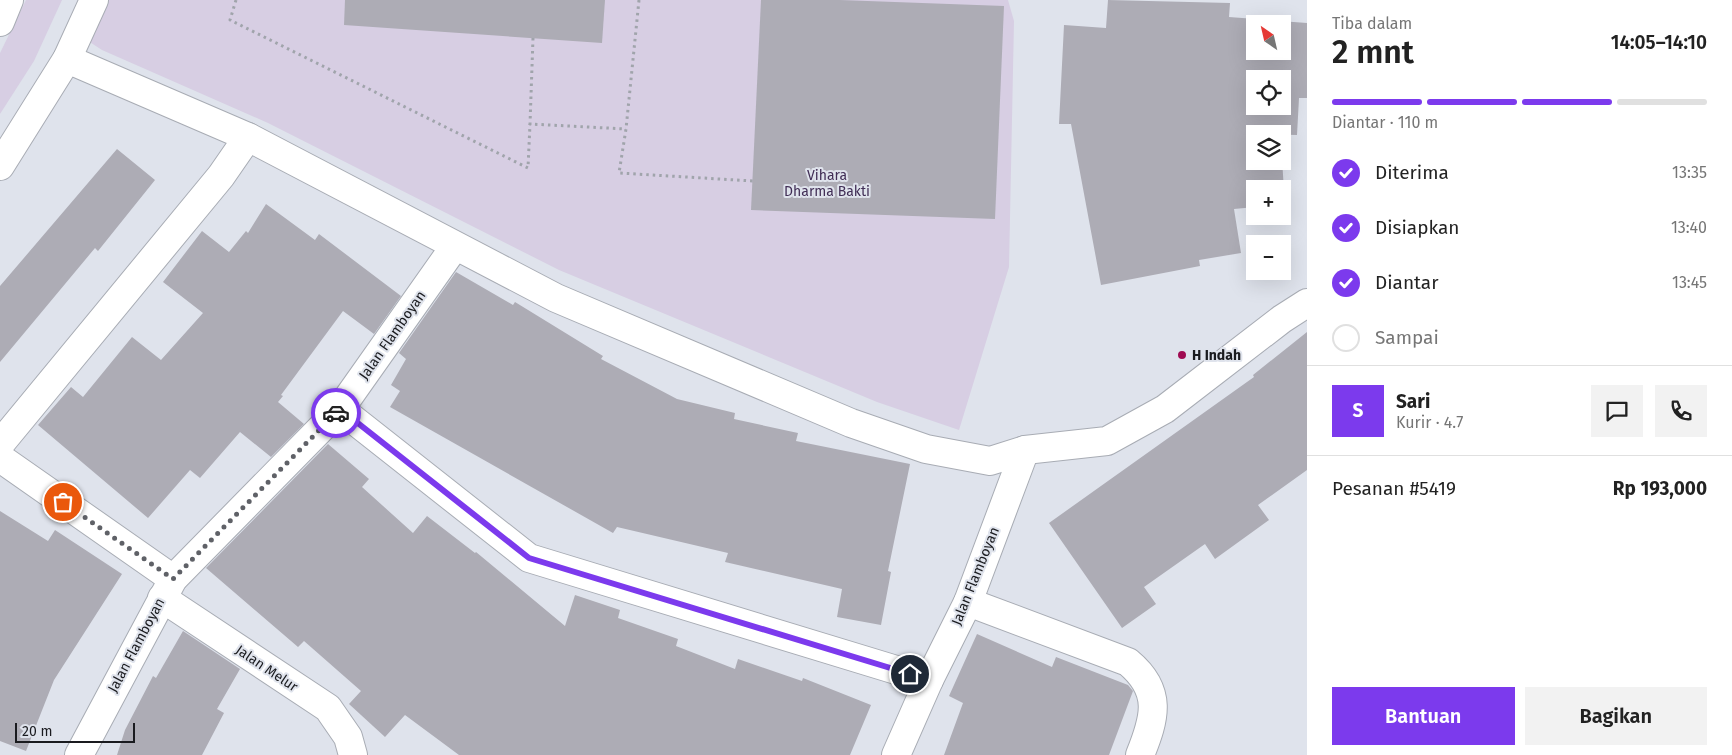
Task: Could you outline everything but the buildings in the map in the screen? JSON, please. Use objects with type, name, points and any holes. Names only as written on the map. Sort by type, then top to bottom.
[{"type":"street","points":[[0,22],[9,0]]},
{"type":"street","points":[[0,166],[67,59],[94,0]]},
{"type":"street","points":[[67,59],[248,137],[556,298],[851,423],[926,449],[990,461],[1025,450],[1107,441],[1165,408],[1282,319],[1307,303]]},
{"type":"street","points":[[0,444],[221,176],[248,137]]},
{"type":"street","name":"Jalan Flamboyan","points":[[79,755],[167,588],[340,409],[455,246]]},
{"type":"street","points":[[340,409],[529,558],[930,680]]},
{"type":"street","name":"Jalan Flamboyan","points":[[896,755],[968,602],[1025,450]]},
{"type":"street","name":"Jalan Melur","points":[[0,458],[167,588],[328,708],[348,736],[353,755]]},
{"type":"street","points":[[968,602],[1128,662],[1139,671],[1148,683],[1154,713],[1152,726],[1140,755]]},
{"type":"path","points":[[236,0],[230,20],[528,168],[533,38]]},
{"type":"path","points":[[639,0],[626,129],[619,173],[753,181]]},
{"type":"path","points":[[530,124],[626,129]]},
{"type":"green space","points":[[26,0],[62,0],[34,61],[0,114],[0,53]]},
{"type":"green space","name":"Vihara Dharma Bakti","points":[[98,0],[1008,0],[1014,21],[1009,267],[959,430],[877,402],[559,270],[268,123],[102,50],[82,37]]},
{"type":"way so far","points":[[63,502],[173,579],[336,413]]},
{"type":"place","name":"H Indah","points":[[1182,355]]},
{"type":"route","points":[[336,413],[340,409],[529,558],[910,674]]}]
